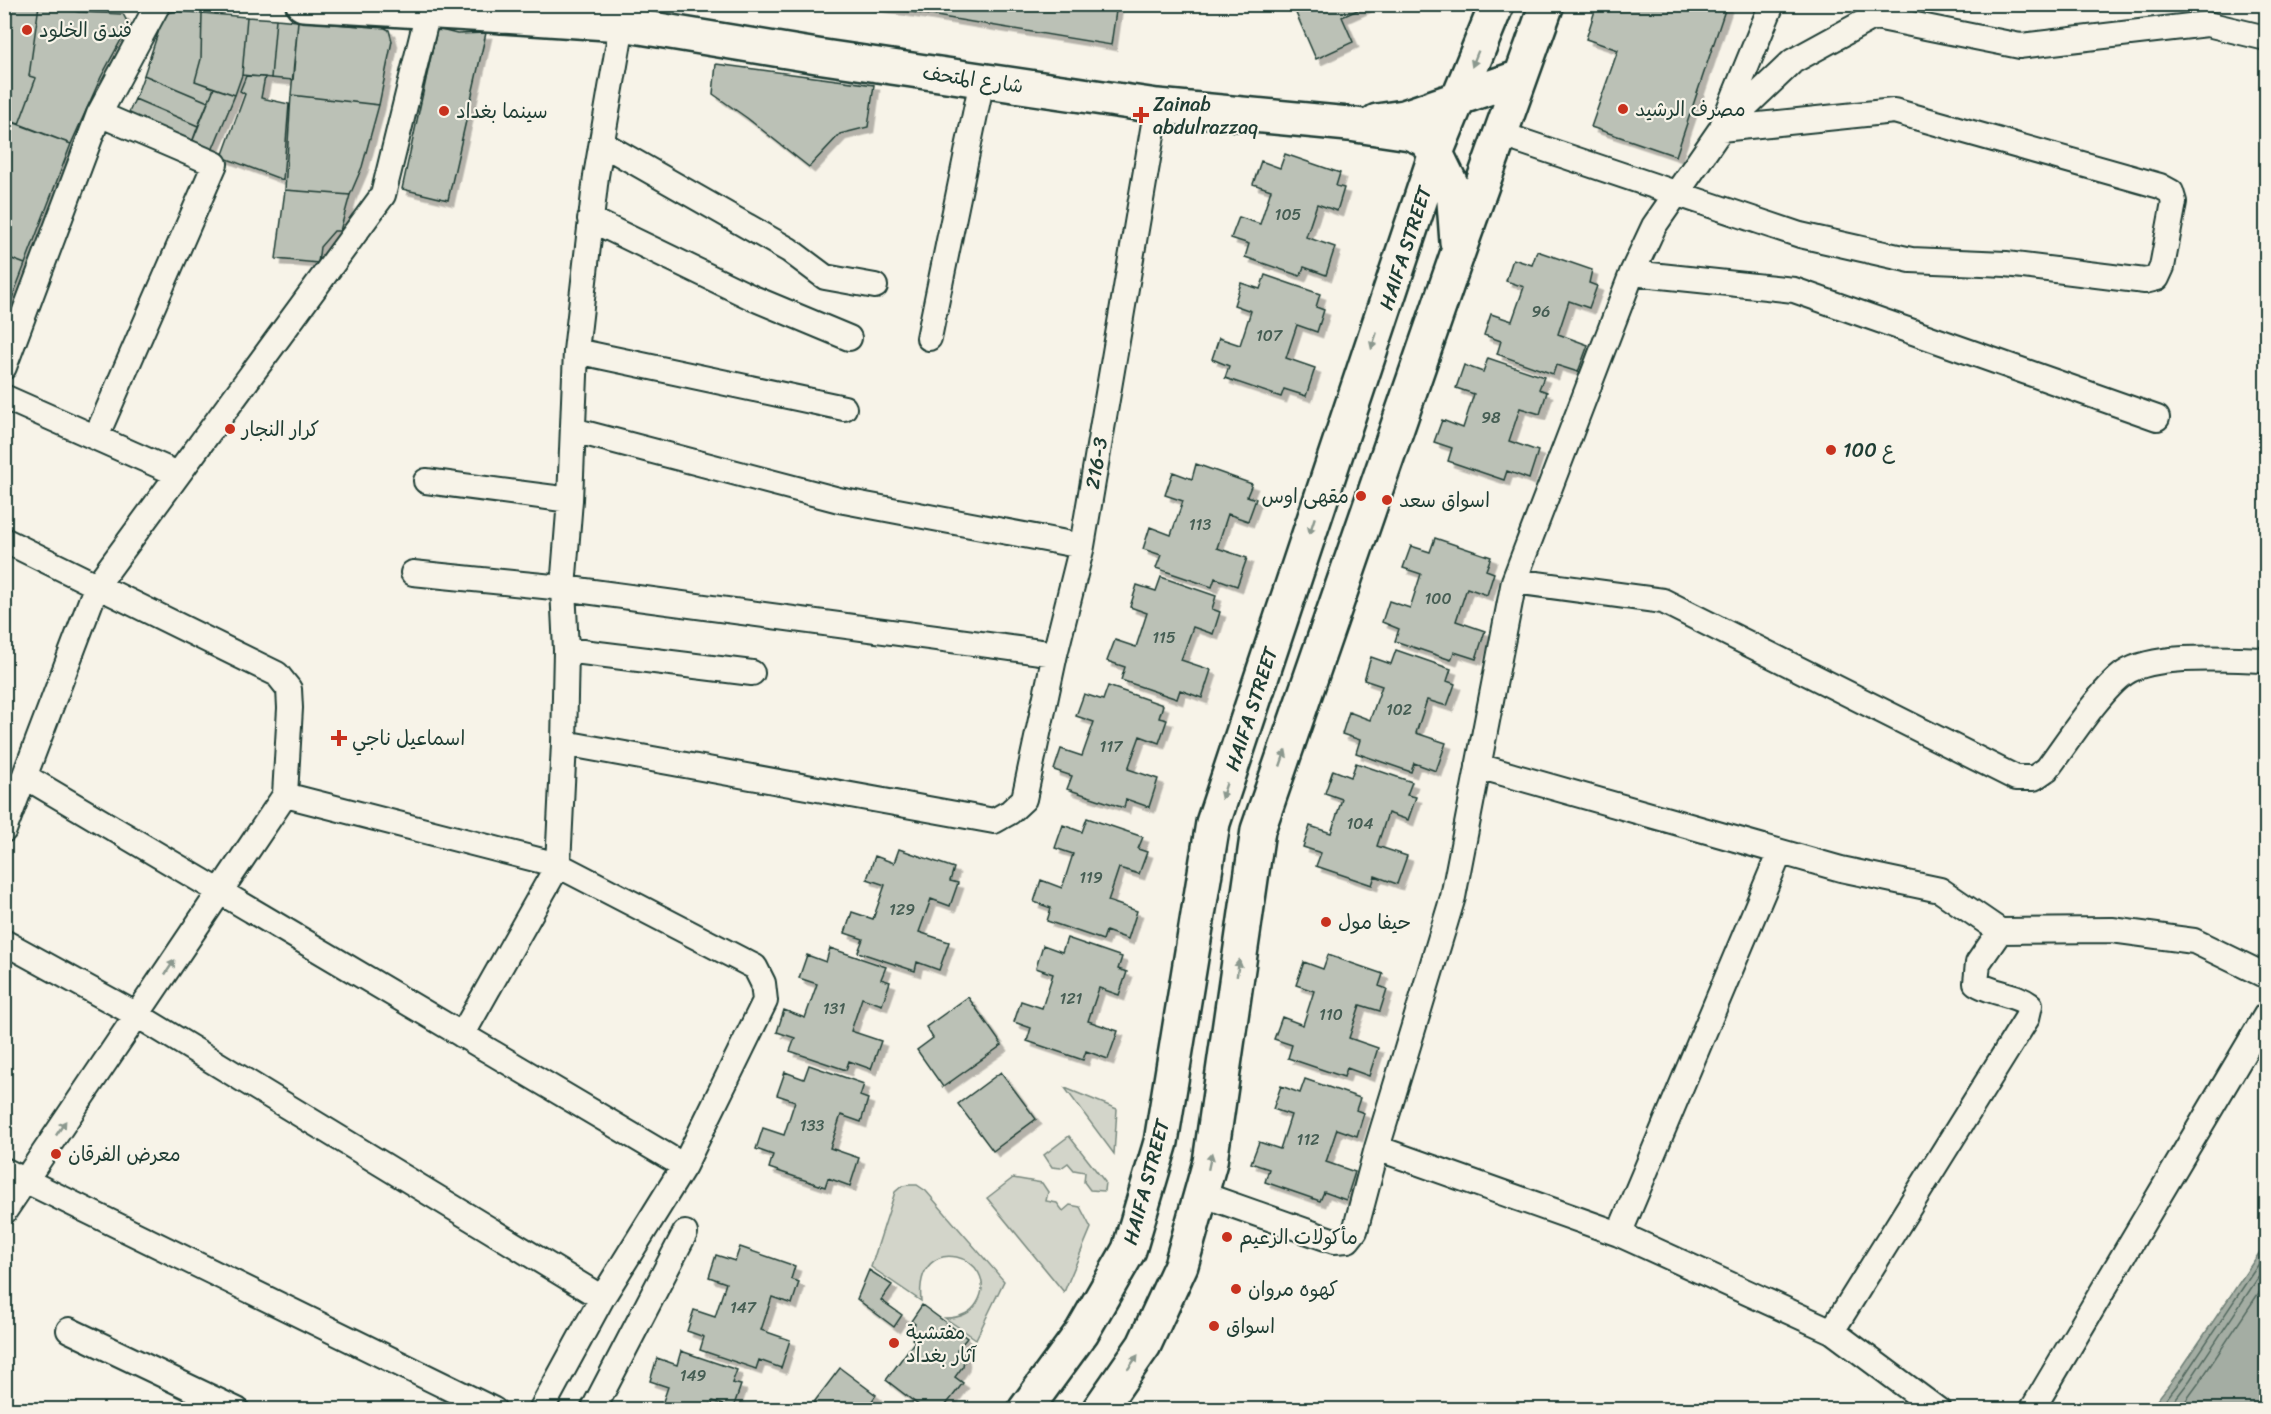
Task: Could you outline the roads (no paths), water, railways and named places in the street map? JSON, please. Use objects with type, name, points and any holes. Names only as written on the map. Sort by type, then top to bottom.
[{"type":"main road","name":"شارع المتحف","points":[[303,4],[428,12],[513,10],[605,17],[817,56],[1157,106],[1410,132],[1424,139],[1437,153]]},
{"type":"main road","name":"HAIFA STREET","points":[[1025,1410],[1082,1332],[1129,1250],[1161,1142],[1213,823],[1437,153],[1497,4]]},
{"type":"main road","points":[[1102,1408],[1144,1345],[1181,1265],[1210,1162],[1258,830],[1457,255],[1547,4]]},
{"type":"main road","points":[[1348,124],[1404,117],[1520,77]]},
{"type":"main road","points":[[1437,153],[1453,188],[1457,255]]},
{"type":"street","points":[[4,367],[99,114],[158,4]]},
{"type":"street","points":[[1721,129],[1772,4]]},
{"type":"street","points":[[1201,1194],[1335,1241],[1348,1240],[1355,1231],[1377,1148],[1453,897],[1514,581],[1632,273],[1654,226],[1721,129],[1793,61],[1885,11],[2020,46],[2207,24],[2266,38]]},
{"type":"street","points":[[4,830],[97,585],[383,195],[428,12]]},
{"type":"street","points":[[462,1035],[558,865],[566,650],[563,588],[570,500],[576,351],[590,219],[603,144],[605,17]]},
{"type":"street","points":[[929,338],[982,80]]},
{"type":"street","name":"216-3","points":[[564,743],[994,820],[1011,812],[1024,799],[1082,546],[1157,106]]},
{"type":"street","points":[[1500,134],[1800,235],[1911,260],[2006,264],[2145,281],[2157,278],[2162,267],[2174,202],[2171,192],[2160,186],[1894,111],[1721,129]]},
{"type":"street","points":[[96,437],[215,164],[99,114]]},
{"type":"street","points":[[603,144],[789,250],[825,277],[875,286]]},
{"type":"street","points":[[590,219],[753,298],[849,338]]},
{"type":"street","points":[[1632,273],[1794,290],[2157,418]]},
{"type":"street","points":[[576,351],[844,408]]},
{"type":"street","points":[[4,397],[178,474]]},
{"type":"street","points":[[573,430],[839,500],[1082,546]]},
{"type":"street","points":[[426,481],[570,500]]},
{"type":"street","points":[[4,540],[277,674],[289,688],[290,698],[285,795],[137,1015],[15,1175],[4,1212]]},
{"type":"street","points":[[413,573],[563,588],[1056,654]]},
{"type":"street","points":[[1514,581],[1663,601],[2016,778],[2034,778],[2047,769],[2105,692],[2125,673],[2147,664],[2194,659],[2266,660]]},
{"type":"street","points":[[566,650],[753,673]]},
{"type":"street","points":[[1478,766],[1841,869],[1940,890],[2000,931],[2112,930],[2194,941],[2266,976]]},
{"type":"street","points":[[26,777],[684,1166]]},
{"type":"street","points":[[285,795],[558,865],[755,968],[763,983],[765,1001],[684,1166],[602,1298],[541,1410]]},
{"type":"street","points":[[1618,1234],[1780,852]]},
{"type":"street","points":[[1832,1331],[2027,1018],[2030,1005],[2022,998],[1987,990],[1976,983],[1978,963],[2000,931]]},
{"type":"street","points":[[4,942],[137,1015],[602,1298]]},
{"type":"street","points":[[2032,1410],[2266,1015]]},
{"type":"street","points":[[1377,1148],[1618,1234],[1832,1331],[1938,1410]]},
{"type":"street","points":[[15,1175],[494,1410]]},
{"type":"street","points":[[593,1410],[685,1233]]},
{"type":"street","points":[[69,1330],[237,1410]]},
{"type":"water","points":[[2266,1243],[2266,1409],[2150,1409],[2179,1372]]},
{"type":"place","name":"فندق الخلود","points":[[27,30]]},
{"type":"place","name":"مصرف الرشيد","points":[[1623,109]]},
{"type":"place","name":"سينما بغداد","points":[[444,111]]},
{"type":"place","name":"Zainab abdulrazzaq","points":[[1141,115]]},
{"type":"place","name":"كرار النجار","points":[[230,429]]},
{"type":"place","name":"100 ع","points":[[1831,450]]},
{"type":"place","name":"مقهى اوس","points":[[1361,496]]},
{"type":"place","name":"اسواق سعد","points":[[1387,500]]},
{"type":"place","name":"اسماعيل ناجي","points":[[339,738]]},
{"type":"place","name":"حيفا مول","points":[[1326,922]]},
{"type":"place","name":"معرض الفرقان","points":[[56,1154]]},
{"type":"place","name":"مأكولات الزعيم","points":[[1227,1237]]},
{"type":"place","name":"كهوه مروان","points":[[1236,1289]]},
{"type":"place","name":"اسواق","points":[[1214,1326]]},
{"type":"place","name":"مفتشية آثار بغداد","points":[[894,1343]]}]
